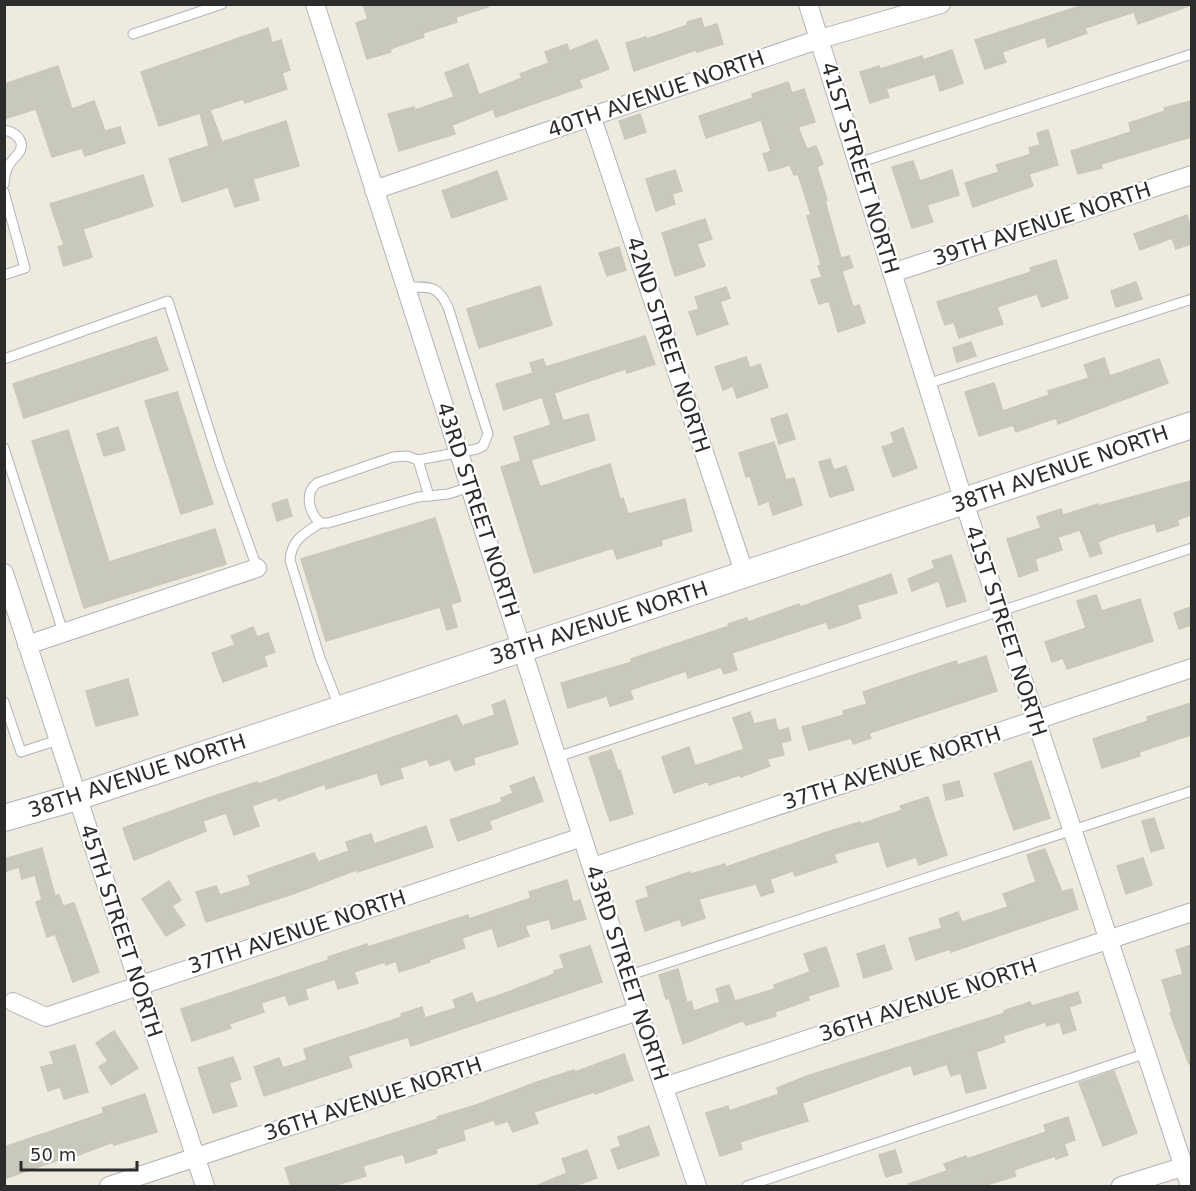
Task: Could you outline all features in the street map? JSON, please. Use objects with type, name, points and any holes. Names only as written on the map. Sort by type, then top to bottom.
[{"type":"main road","name":"38TH AVENUE NORTH","points":[[4,818],[77,797],[1191,425]]},
{"type":"street","name":"43RD STREET NORTH","points":[[315,4],[696,1186]]},
{"type":"street","name":"41ST STREET NORTH","points":[[808,4],[964,502],[1146,1053],[1188,1165],[1190,1186]]},
{"type":"street","name":"40TH AVENUE NORTH","points":[[374,190],[820,39],[941,4]]},
{"type":"street","name":"42ND STREET NORTH","points":[[591,116],[745,575]]},
{"type":"street","name":"39TH AVENUE NORTH","points":[[892,273],[1191,175]]},
{"type":"street","points":[[27,645],[257,568]]},
{"type":"street","name":"45TH STREET NORTH","points":[[4,573],[205,1186]]},
{"type":"street","name":"37TH AVENUE NORTH","points":[[593,867],[1191,668]]},
{"type":"street","name":"37TH AVENUE NORTH","points":[[13,1002],[46,1017],[582,837]]},
{"type":"street","name":"36TH AVENUE NORTH","points":[[664,1087],[1191,912]]},
{"type":"street","name":"36TH AVENUE NORTH","points":[[109,1186],[638,1011]]},
{"type":"street","points":[[1121,1186],[1188,1165]]},
{"type":"lane","points":[[133,34],[222,4]]},
{"type":"lane","points":[[858,163],[1191,54]]},
{"type":"lane","points":[[4,184],[9,162],[22,147],[20,137],[6,132]]},
{"type":"lane","points":[[4,192],[25,268],[4,275]]},
{"type":"lane","points":[[320,523],[314,517],[308,496],[310,488],[317,483],[393,457],[407,456],[418,460],[460,453],[483,446],[488,434],[448,308],[442,296],[431,287],[405,287]]},
{"type":"lane","points":[[927,384],[1191,299]]},
{"type":"lane","points":[[4,359],[168,301],[220,464],[257,568]]},
{"type":"lane","points":[[4,448],[63,632]]},
{"type":"lane","points":[[418,460],[429,496]]},
{"type":"lane","points":[[340,709],[317,648],[290,560],[291,548],[299,538],[320,523],[328,523],[418,497],[448,494],[470,487]]},
{"type":"lane","points":[[557,757],[1191,548]]},
{"type":"lane","points":[[4,702],[21,752],[58,740]]},
{"type":"lane","points":[[627,976],[1191,791]]},
{"type":"lane","points":[[747,1186],[1146,1053]]},
{"type":"building","points":[[372,4],[487,4],[488,7],[456,17],[457,22],[423,33],[424,37],[390,49],[391,52],[367,59],[356,23],[368,19],[364,7]]},
{"type":"building","points":[[1086,4],[1189,4],[1189,6],[1138,24],[1134,12],[1085,28],[1087,33],[1048,47],[1045,37],[1002,52],[1006,62],[985,69],[975,40]]},
{"type":"building","points":[[701,18],[704,28],[717,24],[723,44],[697,52],[696,50],[634,71],[626,43],[646,37],[647,39],[688,25],[687,22]]},
{"type":"building","points":[[268,28],[272,43],[281,40],[290,70],[282,73],[287,89],[245,103],[243,99],[210,110],[222,142],[286,121],[299,166],[253,179],[259,200],[235,207],[228,187],[182,202],[169,159],[209,146],[200,113],[159,126],[141,72]]},
{"type":"building","points":[[597,40],[609,69],[579,80],[582,87],[496,117],[493,109],[452,125],[455,134],[399,151],[388,114],[414,107],[415,110],[454,97],[445,73],[468,64],[479,95],[522,78],[520,74],[549,63],[545,52],[567,44],[569,51]]},
{"type":"building","points":[[952,50],[963,83],[940,91],[935,74],[886,89],[889,97],[870,103],[860,72],[879,66],[880,69],[922,56],[923,60]]},
{"type":"building","points":[[58,66],[72,109],[94,101],[105,131],[120,127],[125,143],[85,156],[82,148],[52,157],[36,109],[4,119],[4,84]]},
{"type":"building","points":[[788,82],[792,93],[804,89],[815,122],[798,127],[807,149],[816,146],[823,164],[817,167],[841,258],[849,256],[853,267],[842,271],[853,307],[859,305],[865,323],[838,332],[829,301],[819,304],[811,280],[822,277],[818,266],[821,265],[807,216],[811,215],[798,174],[794,175],[790,165],[769,171],[763,154],[771,151],[761,120],[706,138],[699,116],[753,98],[752,94]]},
{"type":"building","points":[[1191,101],[1191,137],[1101,164],[1102,168],[1078,174],[1071,151],[1131,132],[1129,123],[1165,111],[1164,108]]},
{"type":"building","points":[[640,114],[646,132],[625,139],[619,121]]},
{"type":"building","points":[[1048,130],[1058,165],[1029,174],[1033,186],[973,207],[965,183],[999,172],[996,165],[1031,154],[1029,148],[1040,145],[1037,133]]},
{"type":"building","points":[[913,161],[920,181],[952,170],[959,195],[927,205],[933,222],[912,228],[892,167]]},
{"type":"building","points":[[675,170],[682,191],[672,194],[675,204],[656,211],[646,179]]},
{"type":"building","points":[[497,171],[507,199],[452,218],[442,191]]},
{"type":"building","points":[[143,175],[153,206],[83,229],[92,257],[64,266],[58,247],[64,245],[50,204]]},
{"type":"building","points":[[1187,215],[1191,230],[1191,244],[1176,249],[1172,238],[1140,250],[1134,234]]},
{"type":"building","points":[[705,219],[712,239],[697,244],[705,266],[675,276],[662,233]]},
{"type":"building","points":[[619,247],[626,270],[607,276],[599,253]]},
{"type":"building","points":[[1056,260],[1068,298],[1042,307],[1037,294],[997,307],[1003,324],[959,338],[954,322],[945,325],[937,302],[1031,272],[1030,268]]},
{"type":"building","points":[[1136,282],[1142,299],[1116,307],[1111,291]]},
{"type":"building","points":[[540,286],[552,325],[479,348],[467,309]]},
{"type":"building","points":[[726,287],[730,298],[720,302],[728,324],[697,335],[689,312],[699,309],[695,297]]},
{"type":"building","points":[[645,336],[655,364],[627,373],[625,369],[554,393],[563,421],[588,414],[595,440],[531,460],[540,487],[610,464],[620,499],[623,498],[628,514],[685,499],[692,531],[661,540],[662,545],[617,559],[613,548],[534,573],[501,467],[521,461],[514,437],[551,425],[542,397],[504,410],[496,384],[533,373],[530,363],[543,359],[546,367]]},
{"type":"building","points":[[156,337],[168,370],[24,418],[13,384]]},
{"type":"building","points":[[971,342],[976,356],[957,362],[953,348]]},
{"type":"building","points":[[746,357],[750,368],[760,364],[768,387],[737,398],[733,386],[723,390],[715,367]]},
{"type":"building","points":[[1104,358],[1110,376],[1159,359],[1168,383],[1058,424],[1056,418],[1016,432],[1013,425],[979,436],[965,392],[994,383],[1003,411],[1049,395],[1048,391],[1089,378],[1084,365]]},
{"type":"building","points":[[177,392],[213,504],[181,514],[145,401]]},
{"type":"building","points":[[787,414],[795,439],[779,444],[771,419]]},
{"type":"building","points":[[118,427],[125,450],[104,456],[97,434]]},
{"type":"building","points":[[903,428],[917,468],[893,477],[882,447],[894,443],[891,433]]},
{"type":"building","points":[[68,430],[109,562],[215,529],[226,564],[84,608],[32,441]]},
{"type":"building","points":[[774,442],[786,480],[794,478],[802,505],[773,515],[769,501],[759,505],[750,476],[746,477],[739,453]]},
{"type":"building","points":[[830,459],[834,470],[846,466],[854,490],[830,497],[819,462]]},
{"type":"building","points":[[1191,481],[1191,515],[1177,520],[1179,525],[1157,532],[1155,523],[1109,537],[1098,542],[1102,553],[1090,557],[1080,530],[1058,537],[1062,550],[1035,559],[1038,570],[1019,577],[1007,539],[1041,528],[1037,517],[1061,509],[1063,515]]},
{"type":"building","points":[[287,499],[292,516],[277,521],[272,504]]},
{"type":"building","points":[[435,518],[461,601],[451,604],[457,627],[447,630],[440,607],[326,641],[301,559]]},
{"type":"building","points":[[951,555],[966,601],[947,607],[939,581],[912,591],[908,579],[935,568],[932,561]]},
{"type":"building","points":[[891,574],[897,593],[857,605],[861,618],[829,629],[826,622],[732,653],[737,670],[724,674],[721,667],[688,678],[686,671],[630,690],[633,699],[610,706],[607,696],[568,708],[561,683],[632,662],[631,659],[729,626],[728,624],[747,618],[748,622],[799,604],[800,607]]},
{"type":"building","points":[[1096,595],[1102,611],[1140,599],[1153,641],[1067,669],[1063,658],[1052,662],[1045,642],[1086,628],[1077,601]]},
{"type":"building","points":[[1191,607],[1191,625],[1179,629],[1174,613]]},
{"type":"building","points":[[253,627],[257,637],[268,633],[275,652],[264,656],[267,666],[223,682],[212,653],[235,645],[231,636]]},
{"type":"building","points":[[986,656],[997,691],[869,733],[871,738],[853,744],[851,738],[809,750],[802,727],[844,715],[843,711],[867,704],[863,692],[956,661],[958,665]]},
{"type":"building","points":[[128,679],[138,715],[96,726],[86,691]]},
{"type":"building","points":[[505,700],[518,744],[473,758],[475,764],[455,771],[450,759],[430,766],[427,759],[400,768],[403,778],[381,785],[377,773],[326,789],[325,784],[278,801],[277,797],[252,806],[259,826],[234,835],[226,813],[203,821],[206,831],[134,860],[123,828],[457,715],[462,726],[495,715],[492,705]]},
{"type":"building","points":[[1191,703],[1191,735],[1139,752],[1140,756],[1102,768],[1093,739],[1148,721],[1147,717]]},
{"type":"building","points":[[750,712],[754,724],[775,719],[778,731],[788,728],[791,740],[781,743],[784,755],[767,759],[770,766],[741,777],[740,775],[709,785],[708,781],[674,793],[662,757],[689,747],[695,766],[744,749],[733,718]]},
{"type":"building","points":[[611,750],[618,771],[620,770],[633,814],[610,821],[589,757]]},
{"type":"building","points":[[1031,761],[1050,818],[1014,830],[994,774]]},
{"type":"building","points":[[534,777],[543,801],[489,821],[492,829],[458,841],[450,820],[502,802],[501,798],[513,793],[510,786]]},
{"type":"building","points":[[959,781],[963,796],[946,800],[943,785]]},
{"type":"building","points":[[928,797],[947,855],[919,865],[916,857],[887,867],[879,841],[834,854],[837,862],[795,876],[793,871],[770,879],[774,892],[761,896],[756,884],[699,899],[705,918],[682,926],[680,919],[645,931],[636,901],[649,897],[646,887],[690,872],[691,874],[725,864],[726,867],[827,832],[860,822],[861,824],[902,810],[900,806]]},
{"type":"building","points":[[1154,818],[1164,848],[1151,852],[1142,821]]},
{"type":"building","points":[[426,826],[433,847],[357,872],[356,870],[293,894],[206,922],[196,892],[216,886],[220,895],[251,885],[248,876],[314,853],[318,862],[349,851],[346,842],[371,834],[374,844]]},
{"type":"building","points":[[42,848],[55,896],[59,895],[63,906],[74,903],[99,972],[73,982],[55,934],[47,937],[36,902],[42,900],[35,875],[22,879],[19,867],[4,872],[4,859]]},
{"type":"building","points":[[1045,849],[1062,892],[1072,889],[1078,909],[951,952],[950,949],[916,960],[909,938],[942,928],[939,919],[958,912],[962,922],[1008,907],[1003,894],[1036,882],[1027,855]]},
{"type":"building","points":[[1143,858],[1152,885],[1126,894],[1117,866]]},
{"type":"building","points":[[567,880],[573,902],[580,900],[586,919],[552,929],[549,919],[525,926],[529,936],[498,947],[492,928],[462,938],[465,948],[429,960],[430,962],[399,972],[396,961],[386,965],[385,962],[354,972],[358,983],[338,989],[335,979],[305,989],[308,999],[289,1005],[285,995],[261,1003],[264,1012],[229,1024],[231,1028],[192,1041],[181,1009],[329,960],[328,957],[367,944],[368,947],[468,915],[469,919],[531,898],[529,892]]},
{"type":"building","points":[[169,881],[181,900],[172,906],[185,925],[166,936],[142,899]]},
{"type":"building","points":[[884,945],[892,969],[864,978],[857,954]]},
{"type":"building","points":[[1191,945],[1191,1064],[1189,1064],[1170,1013],[1172,1012],[1162,980],[1183,974],[1176,950]]},
{"type":"building","points":[[590,946],[602,982],[411,1046],[408,1037],[348,1056],[352,1067],[264,1096],[254,1067],[279,1058],[283,1068],[307,1060],[304,1049],[402,1017],[401,1014],[422,1007],[425,1018],[456,1008],[453,1000],[472,993],[476,1003],[508,992],[564,968],[560,955]]},
{"type":"building","points":[[826,947],[839,986],[808,996],[809,1000],[775,1012],[776,1016],[746,1025],[744,1020],[683,1044],[669,998],[666,999],[659,975],[678,969],[687,1003],[691,1001],[694,1011],[720,1002],[716,989],[729,985],[735,1001],[775,989],[774,985],[810,972],[804,954]]},
{"type":"building","points":[[1078,992],[1081,1003],[1069,1007],[1076,1030],[1063,1034],[1060,1022],[1047,1026],[1045,1022],[1003,1036],[1005,1042],[976,1052],[986,1088],[966,1093],[961,1073],[951,1076],[947,1064],[914,1075],[911,1065],[802,1103],[808,1121],[740,1142],[742,1149],[720,1156],[706,1113],[728,1106],[729,1111],[779,1094],[777,1088],[807,1076],[1005,1013],[1004,1011],[1030,1002],[1032,1006]]},
{"type":"building","points":[[114,1031],[138,1068],[111,1085],[99,1067],[108,1061],[96,1043]]},
{"type":"building","points":[[75,1045],[88,1092],[64,1099],[60,1087],[48,1091],[41,1067],[54,1064],[50,1052]]},
{"type":"building","points":[[624,1054],[633,1080],[534,1112],[538,1123],[513,1132],[508,1121],[496,1125],[494,1120],[463,1130],[465,1140],[436,1149],[437,1153],[406,1163],[403,1154],[363,1166],[366,1176],[333,1186],[291,1186],[285,1168],[438,1119],[437,1117],[537,1082],[574,1070],[575,1072]]},
{"type":"building","points":[[233,1057],[241,1079],[229,1083],[237,1106],[213,1113],[198,1068]]},
{"type":"building","points":[[1114,1071],[1137,1133],[1103,1146],[1079,1083]]},
{"type":"building","points":[[145,1094],[157,1132],[114,1145],[113,1142],[4,1179],[4,1147],[104,1113],[102,1108]]},
{"type":"building","points":[[1068,1117],[1075,1140],[1064,1144],[1068,1155],[1056,1159],[1055,1156],[1014,1170],[1016,1176],[983,1186],[908,1186],[908,1184],[947,1171],[944,1164],[966,1156],[967,1159],[1046,1132],[1044,1125]]},
{"type":"building","points":[[649,1126],[659,1155],[618,1169],[611,1150],[621,1146],[618,1137]]},
{"type":"building","points":[[587,1150],[597,1178],[574,1186],[536,1186],[567,1173],[562,1159]]},
{"type":"building","points":[[895,1150],[902,1172],[886,1177],[879,1155]]}]
